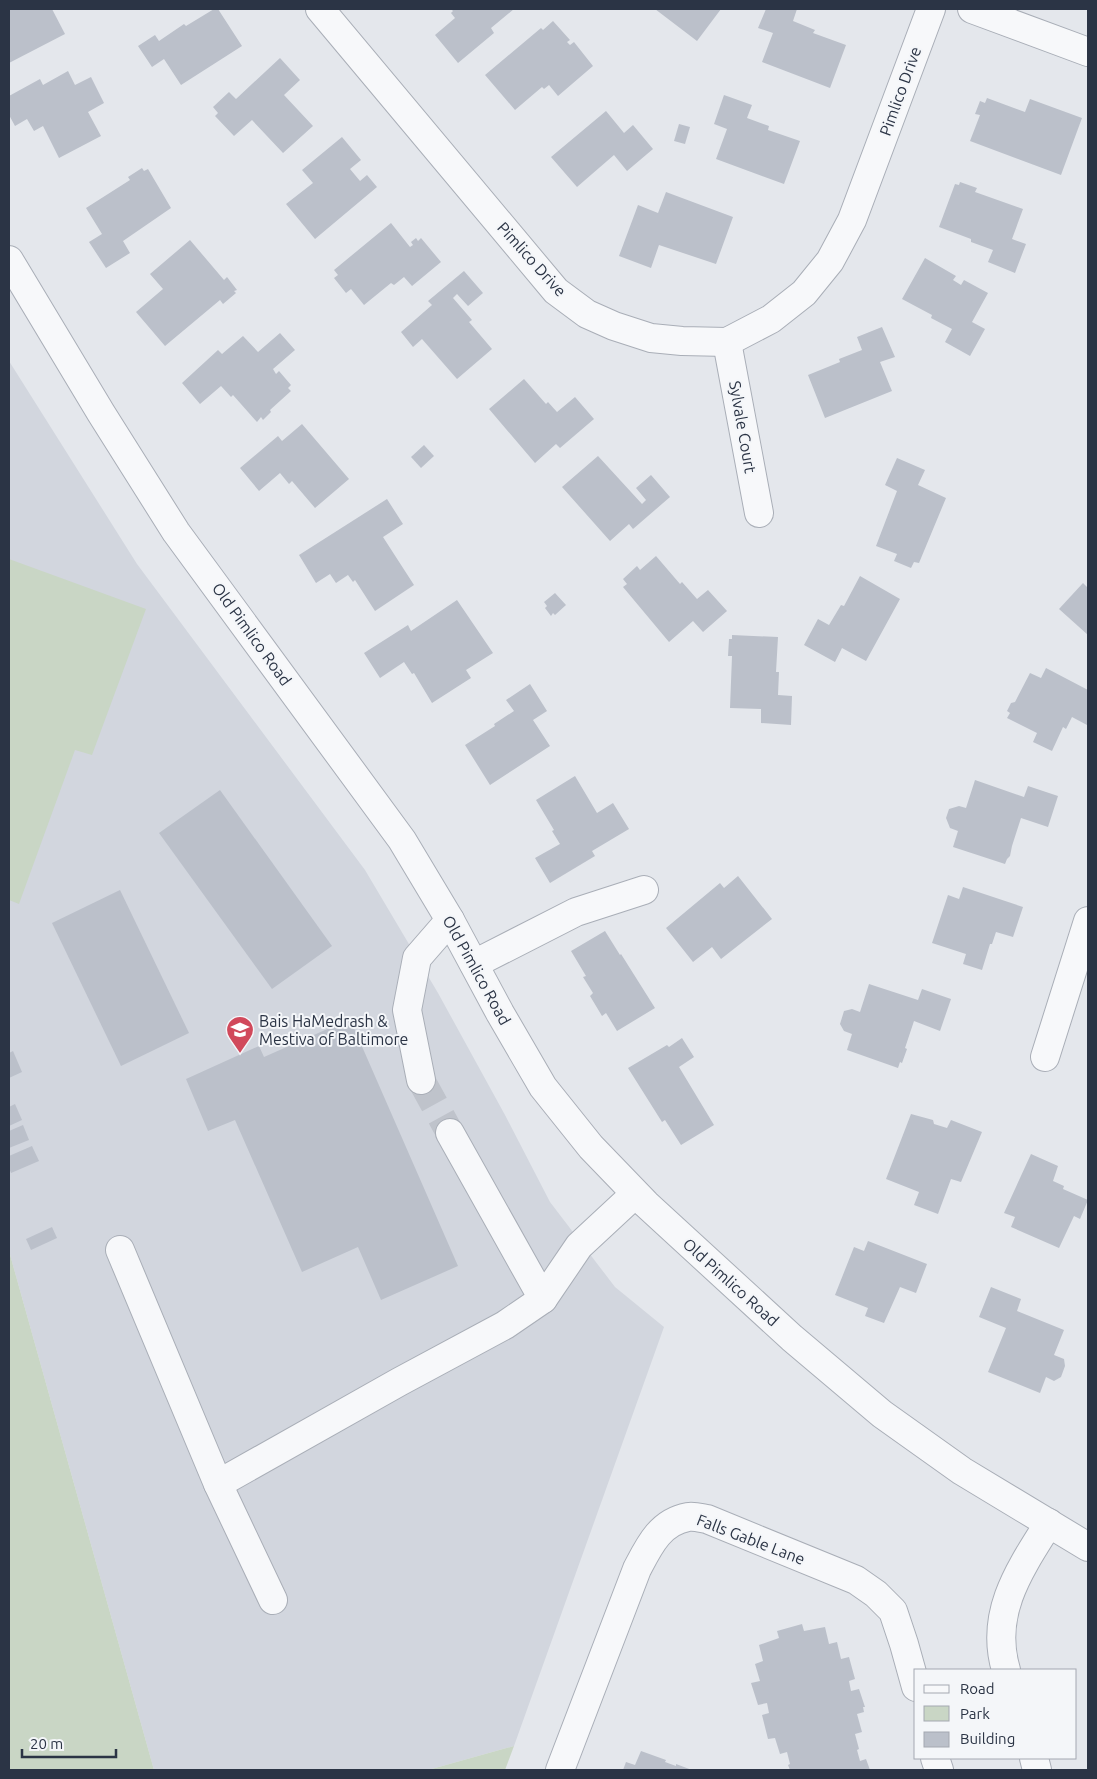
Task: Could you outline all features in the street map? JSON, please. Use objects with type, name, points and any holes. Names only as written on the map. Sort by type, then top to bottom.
[{"type":"street","name":"Pimlico Drive","points":[[320,9],[556,291],[587,314],[614,326],[651,338],[727,342],[771,319],[804,294],[830,261],[852,220],[931,9]]},
{"type":"street","points":[[972,9],[1088,52]]},
{"type":"street","name":"Old Pimlico Road","points":[[9,260],[101,413],[176,532],[402,840],[450,920],[500,1013],[543,1087],[591,1147],[635,1194],[792,1338],[882,1414],[962,1471],[1088,1547]]},
{"type":"street","name":"Sylvale Court","points":[[727,342],[759,513]]},
{"type":"street","points":[[474,964],[576,912],[644,890]]},
{"type":"street","points":[[421,1080],[407,1010],[418,958],[450,920]]},
{"type":"street","points":[[1045,1057],[1088,921]]},
{"type":"street","points":[[450,1133],[544,1299]]},
{"type":"street","points":[[218,1484],[399,1382],[505,1325],[544,1299],[578,1246],[635,1194]]},
{"type":"street","points":[[120,1250],[218,1484],[273,1600]]},
{"type":"street","name":"Falls Gable Lane","points":[[560,1770],[637,1569],[652,1540],[670,1522],[689,1516],[707,1519],[856,1580],[876,1594],[892,1611],[914,1680]]},
{"type":"street","points":[[1006,1669],[1003,1659],[1001,1627],[1008,1599],[1018,1571],[1049,1523]]},
{"type":"shaded area","name":"Bais HaMedrash & Mestiva of Baltimore","points":[[9,361],[137,564],[365,870],[438,993],[550,1202],[615,1287],[664,1327],[514,1746],[428,1770],[154,1770],[9,1251]]},
{"type":"green space","points":[[9,559],[146,609],[92,755],[75,750],[19,904],[9,900]]},
{"type":"green space","points":[[9,1251],[154,1770],[9,1770]]},
{"type":"green space","points":[[514,1746],[505,1770],[428,1770]]},
{"type":"building","points":[[9,9],[52,9],[65,34],[9,63]]},
{"type":"building","points":[[214,9],[218,9],[242,46],[181,85],[164,59],[152,67],[138,46],[155,35],[159,41],[184,24],[186,26]]},
{"type":"building","points":[[451,9],[514,9],[491,28],[494,33],[458,63],[435,35],[455,18],[451,13],[453,11]]},
{"type":"building","points":[[655,9],[721,9],[697,41]]},
{"type":"building","points":[[766,9],[797,9],[793,21],[815,30],[813,33],[846,45],[830,88],[762,62],[773,33],[758,28]]},
{"type":"building","points":[[553,21],[570,40],[567,42],[570,45],[574,42],[593,66],[558,96],[549,85],[544,89],[542,87],[515,110],[485,75],[541,28],[543,30]]},
{"type":"building","points":[[280,58],[300,80],[284,95],[313,126],[283,153],[252,120],[234,136],[215,116],[218,113],[213,107],[229,92],[236,99]]},
{"type":"building","points":[[68,71],[75,85],[91,77],[104,103],[88,112],[101,136],[59,158],[43,126],[34,131],[27,119],[15,126],[9,115],[9,96],[40,79],[43,85]]},
{"type":"building","points":[[724,95],[752,105],[747,118],[769,126],[768,130],[800,141],[784,184],[716,159],[727,129],[714,124]]},
{"type":"building","points":[[987,98],[1025,112],[1030,99],[1082,118],[1061,175],[970,141],[980,115],[975,114],[980,101],[985,103]]},
{"type":"building","points":[[606,111],[624,133],[633,125],[653,149],[627,171],[614,155],[577,187],[551,157]]},
{"type":"building","points":[[679,124],[690,127],[685,144],[674,141]]},
{"type":"building","points":[[342,137],[361,160],[350,169],[360,181],[367,175],[377,187],[315,239],[286,204],[313,183],[302,170]]},
{"type":"building","points":[[142,168],[144,171],[148,169],[171,208],[123,241],[130,253],[106,268],[89,242],[102,234],[86,208],[130,180],[128,177]]},
{"type":"building","points":[[960,182],[977,188],[975,192],[1023,209],[1012,239],[1026,244],[1015,273],[988,262],[993,250],[939,227],[955,184],[959,185]]},
{"type":"building","points":[[666,192],[733,217],[716,264],[659,245],[651,268],[619,256],[638,205],[658,213]]},
{"type":"building","points":[[391,223],[410,247],[413,245],[411,242],[416,238],[418,241],[421,238],[441,262],[412,286],[404,277],[394,285],[391,283],[364,305],[351,289],[346,293],[334,278],[338,275],[334,270]]},
{"type":"building","points":[[190,240],[224,280],[227,277],[237,290],[223,304],[220,300],[165,346],[136,312],[163,289],[150,274]]},
{"type":"building","points":[[925,258],[956,276],[953,280],[961,285],[964,280],[988,293],[972,322],[985,329],[970,356],[945,342],[952,329],[931,318],[932,315],[902,299]]},
{"type":"building","points":[[464,271],[483,293],[468,306],[457,294],[453,298],[472,320],[469,322],[492,349],[457,379],[422,339],[413,347],[401,332],[432,305],[428,301]]},
{"type":"building","points":[[882,327],[895,357],[880,362],[892,391],[825,418],[808,375],[840,362],[839,359],[862,350],[857,337]]},
{"type":"building","points":[[280,333],[295,350],[273,369],[276,374],[279,371],[291,385],[288,388],[291,391],[270,410],[271,412],[263,420],[261,417],[257,422],[233,395],[231,397],[221,386],[200,404],[182,383],[218,350],[222,354],[243,336],[258,352]]},
{"type":"building","points":[[524,379],[546,404],[548,402],[557,412],[575,397],[594,419],[560,448],[556,444],[535,463],[489,409]]},
{"type":"building","points":[[302,424],[349,479],[315,508],[292,481],[289,484],[280,473],[259,491],[240,468],[278,436],[282,441]]},
{"type":"building","points":[[424,445],[434,456],[421,468],[411,457]]},
{"type":"building","points":[[598,456],[642,504],[646,500],[636,488],[651,475],[670,497],[633,529],[629,524],[610,541],[562,487]]},
{"type":"building","points":[[897,458],[925,470],[918,485],[946,498],[919,563],[914,562],[911,568],[894,561],[897,554],[876,546],[897,491],[885,485]]},
{"type":"building","points":[[387,499],[403,524],[383,537],[414,585],[375,611],[355,580],[353,582],[348,575],[336,583],[330,574],[316,583],[299,555]]},
{"type":"building","points":[[656,556],[680,584],[682,582],[697,599],[708,590],[727,611],[703,632],[693,621],[669,642],[623,587],[627,584],[623,579],[637,566],[640,570]]},
{"type":"building","points":[[860,576],[900,599],[866,661],[842,648],[835,662],[804,645],[818,619],[829,625],[841,605],[844,606]]},
{"type":"building","points":[[1083,583],[1088,588],[1088,635],[1059,609]]},
{"type":"building","points":[[555,593],[566,605],[555,615],[553,613],[551,616],[545,608],[547,606],[544,602]]},
{"type":"building","points":[[457,600],[493,653],[466,670],[471,678],[432,703],[414,673],[412,674],[404,662],[380,678],[364,653],[408,625],[411,631]]},
{"type":"building","points":[[732,635],[778,637],[776,672],[779,672],[778,695],[792,696],[791,725],[761,723],[761,709],[730,708],[732,656],[728,656],[729,639],[732,639]]},
{"type":"building","points":[[1046,668],[1088,690],[1087,725],[1072,717],[1066,729],[1063,727],[1052,751],[1033,742],[1037,733],[1007,718],[1010,713],[1007,711],[1011,703],[1015,702],[1030,673],[1041,678]]},
{"type":"building","points":[[530,684],[547,711],[533,720],[550,746],[490,785],[465,745],[514,711],[506,700]]},
{"type":"building","points":[[575,776],[597,813],[613,803],[629,829],[592,851],[595,856],[550,883],[535,858],[560,844],[536,800]]},
{"type":"building","points":[[975,780],[1024,797],[1028,786],[1058,796],[1048,827],[1021,818],[1010,856],[1005,864],[953,847],[958,831],[950,828],[946,818],[949,809],[959,806],[966,808]]},
{"type":"building","points":[[220,790],[332,946],[272,989],[159,833]]},
{"type":"building","points":[[738,876],[772,919],[721,959],[712,947],[693,962],[666,928],[720,883],[724,888]]},
{"type":"building","points":[[963,887],[1023,907],[1013,937],[996,932],[982,970],[963,964],[966,954],[932,943],[948,895],[959,899]]},
{"type":"building","points":[[120,890],[189,1033],[121,1066],[52,923]]},
{"type":"building","points":[[605,931],[655,1008],[617,1031],[606,1013],[602,1016],[590,996],[593,993],[583,977],[586,976],[571,951]]},
{"type":"building","points":[[869,984],[918,1000],[922,989],[951,999],[940,1031],[914,1021],[905,1048],[907,1049],[898,1068],[847,1050],[852,1034],[844,1031],[840,1024],[844,1011],[852,1009],[860,1012]]},
{"type":"building","points":[[350,1019],[458,1266],[381,1300],[358,1247],[302,1272],[235,1120],[208,1131],[186,1079],[259,1046],[264,1057]]},
{"type":"building","points":[[682,1038],[694,1057],[679,1067],[714,1125],[681,1145],[665,1120],[662,1122],[628,1068],[667,1045],[669,1047]]},
{"type":"building","points":[[13,1051],[22,1072],[9,1078],[9,1053]]},
{"type":"building","points":[[15,1104],[22,1120],[9,1126],[9,1107]]},
{"type":"building","points":[[911,1114],[933,1120],[934,1124],[947,1128],[951,1120],[982,1132],[961,1182],[951,1179],[938,1214],[914,1205],[919,1192],[886,1179]]},
{"type":"building","points":[[23,1125],[29,1140],[9,1148],[9,1131]]},
{"type":"building","points":[[32,1146],[39,1161],[11,1173],[9,1156]]},
{"type":"building","points":[[1031,1154],[1058,1166],[1053,1181],[1064,1186],[1063,1189],[1088,1200],[1080,1219],[1074,1216],[1059,1248],[1011,1227],[1015,1217],[1004,1213]]},
{"type":"building","points":[[52,1227],[57,1238],[31,1250],[26,1239]]},
{"type":"building","points":[[868,1241],[927,1264],[916,1293],[900,1287],[884,1323],[865,1316],[868,1308],[835,1295],[854,1247],[864,1251]]},
{"type":"building","points":[[991,1287],[1021,1299],[1017,1311],[1064,1330],[1054,1355],[1064,1359],[1065,1366],[1061,1377],[1054,1381],[1046,1377],[1040,1393],[988,1372],[1006,1328],[979,1317]]},
{"type":"building","points":[[802,1624],[804,1631],[825,1627],[829,1644],[837,1642],[841,1659],[849,1657],[855,1679],[849,1681],[851,1691],[859,1689],[865,1707],[863,1707],[864,1712],[857,1714],[862,1732],[855,1734],[859,1749],[857,1750],[860,1761],[866,1759],[870,1770],[790,1770],[787,1752],[780,1754],[775,1738],[768,1739],[762,1715],[769,1713],[767,1703],[758,1705],[751,1683],[760,1681],[755,1664],[763,1661],[759,1645],[779,1638],[777,1631]]},
{"type":"building","points":[[641,1751],[666,1760],[665,1762],[692,1770],[623,1770],[626,1762],[635,1765]]},
{"type":"tunnel","points":[[421,1080],[450,1133]]},
{"type":"place","name":"Bais HaMedrash & Mestiva of Baltimore","points":[[240,1054]]}]
